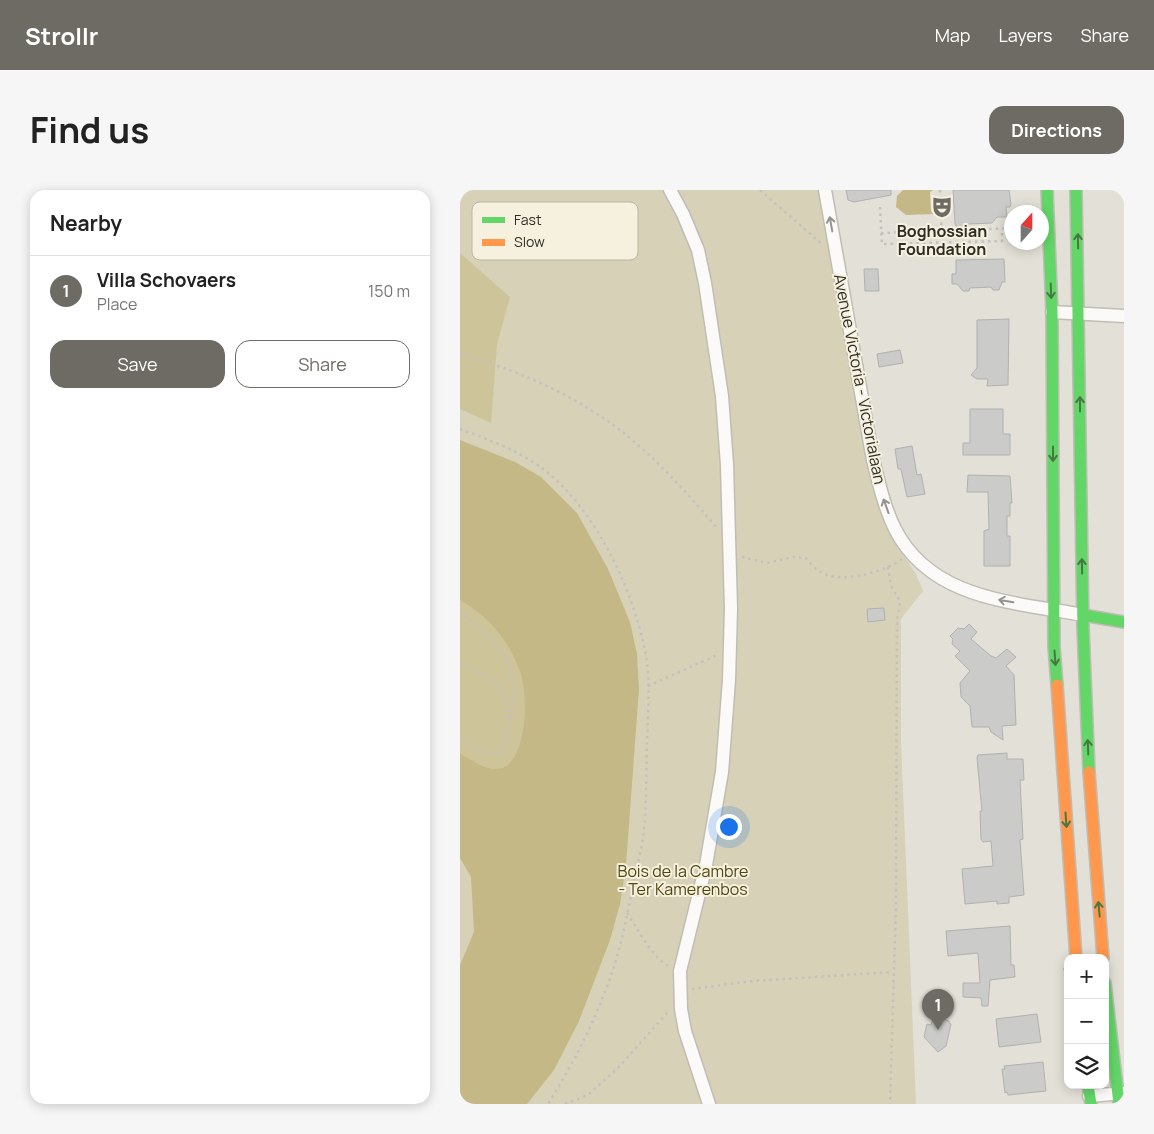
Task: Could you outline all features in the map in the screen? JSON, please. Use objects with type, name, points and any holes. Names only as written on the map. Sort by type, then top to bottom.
[{"type":"main road","points":[[1047,190],[1052,312],[1054,647],[1076,954]]},
{"type":"main road","points":[[1076,190],[1080,312],[1083,615],[1088,759],[1103,954]]},
{"type":"main road","points":[[1083,615],[1124,622]]},
{"type":"main road","points":[[1107,999],[1120,1097]]},
{"type":"street","points":[[670,190],[683,214],[698,250],[705,283],[722,396],[731,558],[730,648],[722,772],[716,820],[680,971],[681,1008],[695,1065],[709,1104]]},
{"type":"street","name":"Avenue Victoria - Victorialaan","points":[[825,190],[875,469],[882,496],[895,529],[923,566],[956,588],[980,597],[1083,615]]},
{"type":"street","points":[[1052,312],[1080,312],[1124,316]]},
{"type":"street","points":[[1089,1095],[1120,1097]]},
{"type":"path","points":[[760,190],[837,257]]},
{"type":"path","points":[[940,190],[942,243]]},
{"type":"path","points":[[880,207],[881,233],[882,244],[1002,241],[1002,229],[970,230],[960,234],[955,230],[881,233]]},
{"type":"path","points":[[460,354],[517,372],[564,394],[602,418],[638,444],[679,484],[718,529],[730,538]]},
{"type":"path","points":[[460,429],[492,441],[527,459],[546,472],[579,506],[597,532],[617,569],[633,607],[645,652],[648,686],[643,838],[627,913],[607,989],[574,1062],[548,1104]]},
{"type":"path","points":[[731,558],[746,557],[767,564],[793,557],[806,558],[814,568],[826,575],[840,578],[888,567],[911,552]]},
{"type":"path","points":[[888,567],[891,586],[900,602],[897,620],[897,839],[890,1104]]},
{"type":"path","points":[[460,612],[502,652],[508,665],[512,683],[511,726],[501,752],[489,755],[474,748],[460,736]]},
{"type":"path","points":[[648,686],[730,648]]},
{"type":"path","points":[[460,663],[497,682],[504,697],[511,726]]},
{"type":"path","points":[[627,913],[663,964],[680,971]]},
{"type":"path","points":[[680,991],[753,981],[892,972]]},
{"type":"path","points":[[565,1104],[588,1095],[617,1069],[666,1012],[681,1008]]},
{"type":"green space","name":"Bois de la Cambre - Ter Kamerenbos","points":[[460,190],[821,190],[869,461],[889,532],[916,574],[923,591],[901,619],[901,742],[916,1104],[460,1104]]},
{"type":"shaded area","points":[[903,190],[933,190],[930,192],[931,211],[935,214],[906,215],[896,207],[897,196]]},
{"type":"shaded area","points":[[460,253],[510,297],[497,344],[491,423],[460,409]]},
{"type":"shaded area","points":[[460,440],[515,462],[541,477],[577,513],[608,569],[630,622],[637,654],[639,689],[626,865],[620,904],[610,940],[579,1021],[554,1070],[527,1104],[460,1104],[460,965],[474,932],[471,877],[460,858],[460,753],[474,762],[491,769],[502,768],[511,762],[517,752],[521,739],[525,709],[523,682],[510,650],[496,630],[480,614],[460,600]]},
{"type":"shaded area","points":[[460,600],[480,614],[504,640],[515,660],[523,682],[525,709],[521,739],[517,752],[511,762],[502,768],[491,769],[474,762],[460,753]]},
{"type":"building","points":[[846,190],[891,190],[891,195],[854,202],[848,200]]},
{"type":"building","points":[[953,190],[1009,190],[1011,204],[1004,205],[1004,217],[997,217],[992,223],[968,224],[967,229],[960,232],[955,224]]},
{"type":"building","points":[[1004,259],[1005,282],[1002,282],[999,290],[993,290],[991,287],[970,288],[969,291],[963,291],[957,284],[952,284],[952,274],[956,274],[956,260]]},
{"type":"building","points":[[864,269],[878,269],[879,291],[865,291]]},
{"type":"building","points":[[1009,319],[1008,385],[987,386],[988,379],[977,379],[971,375],[977,368],[977,320]]},
{"type":"building","points":[[900,350],[903,363],[879,367],[877,354]]},
{"type":"building","points":[[970,409],[1003,409],[1003,434],[1010,434],[1010,455],[963,455],[963,443],[970,443]]},
{"type":"building","points":[[912,446],[917,475],[921,474],[925,494],[907,497],[901,469],[898,469],[895,449]]},
{"type":"building","points":[[968,475],[1010,476],[1012,503],[1010,503],[1010,516],[1007,516],[1007,536],[1010,536],[1010,566],[984,566],[984,531],[989,529],[988,492],[967,492]]},
{"type":"building","points":[[884,608],[885,620],[868,622],[867,609]]},
{"type":"building","points":[[969,624],[977,632],[971,639],[991,656],[996,658],[1007,649],[1016,657],[1006,666],[1014,675],[1016,725],[1002,726],[1003,740],[991,732],[989,727],[972,727],[970,706],[961,697],[960,683],[970,671],[955,656],[960,651],[952,644],[953,639],[950,636],[958,628],[964,629]]},
{"type":"building","points":[[1007,753],[1007,759],[1023,759],[1024,780],[1020,780],[1023,839],[1020,840],[1024,895],[1009,897],[1009,903],[997,904],[997,901],[965,904],[962,869],[993,866],[991,841],[983,842],[981,839],[980,811],[982,811],[977,758],[978,755]]},
{"type":"building","points":[[1010,926],[1011,965],[1014,965],[1015,977],[990,980],[988,1006],[982,1006],[981,998],[963,997],[963,983],[980,983],[978,953],[948,956],[946,931]]},
{"type":"building","points":[[1037,1014],[1041,1042],[999,1047],[996,1019]]},
{"type":"building","points":[[934,1016],[949,1021],[951,1024],[946,1046],[938,1052],[924,1037],[927,1024],[931,1025]]},
{"type":"building","points":[[1043,1062],[1046,1091],[1008,1095],[1007,1092],[1005,1093],[1002,1069],[1005,1069],[1004,1066]]},
{"type":"traffic: fast","points":[[1047,190],[1052,312],[1054,647],[1057,685]]},
{"type":"traffic: fast","points":[[1076,190],[1083,627],[1089,772]]},
{"type":"traffic: fast","points":[[1083,615],[1124,622]]},
{"type":"traffic: fast","points":[[1107,999],[1119,1104]]},
{"type":"traffic: fast","points":[[1089,1089],[1091,1104]]},
{"type":"traffic: slow","points":[[1057,685],[1076,954]]},
{"type":"traffic: slow","points":[[1089,772],[1103,954]]},
{"type":"place","name":"Boghossian Foundation","points":[[942,207]]},
{"type":"place","name":"Villa Schovaers","points":[[938,1030]]}]
